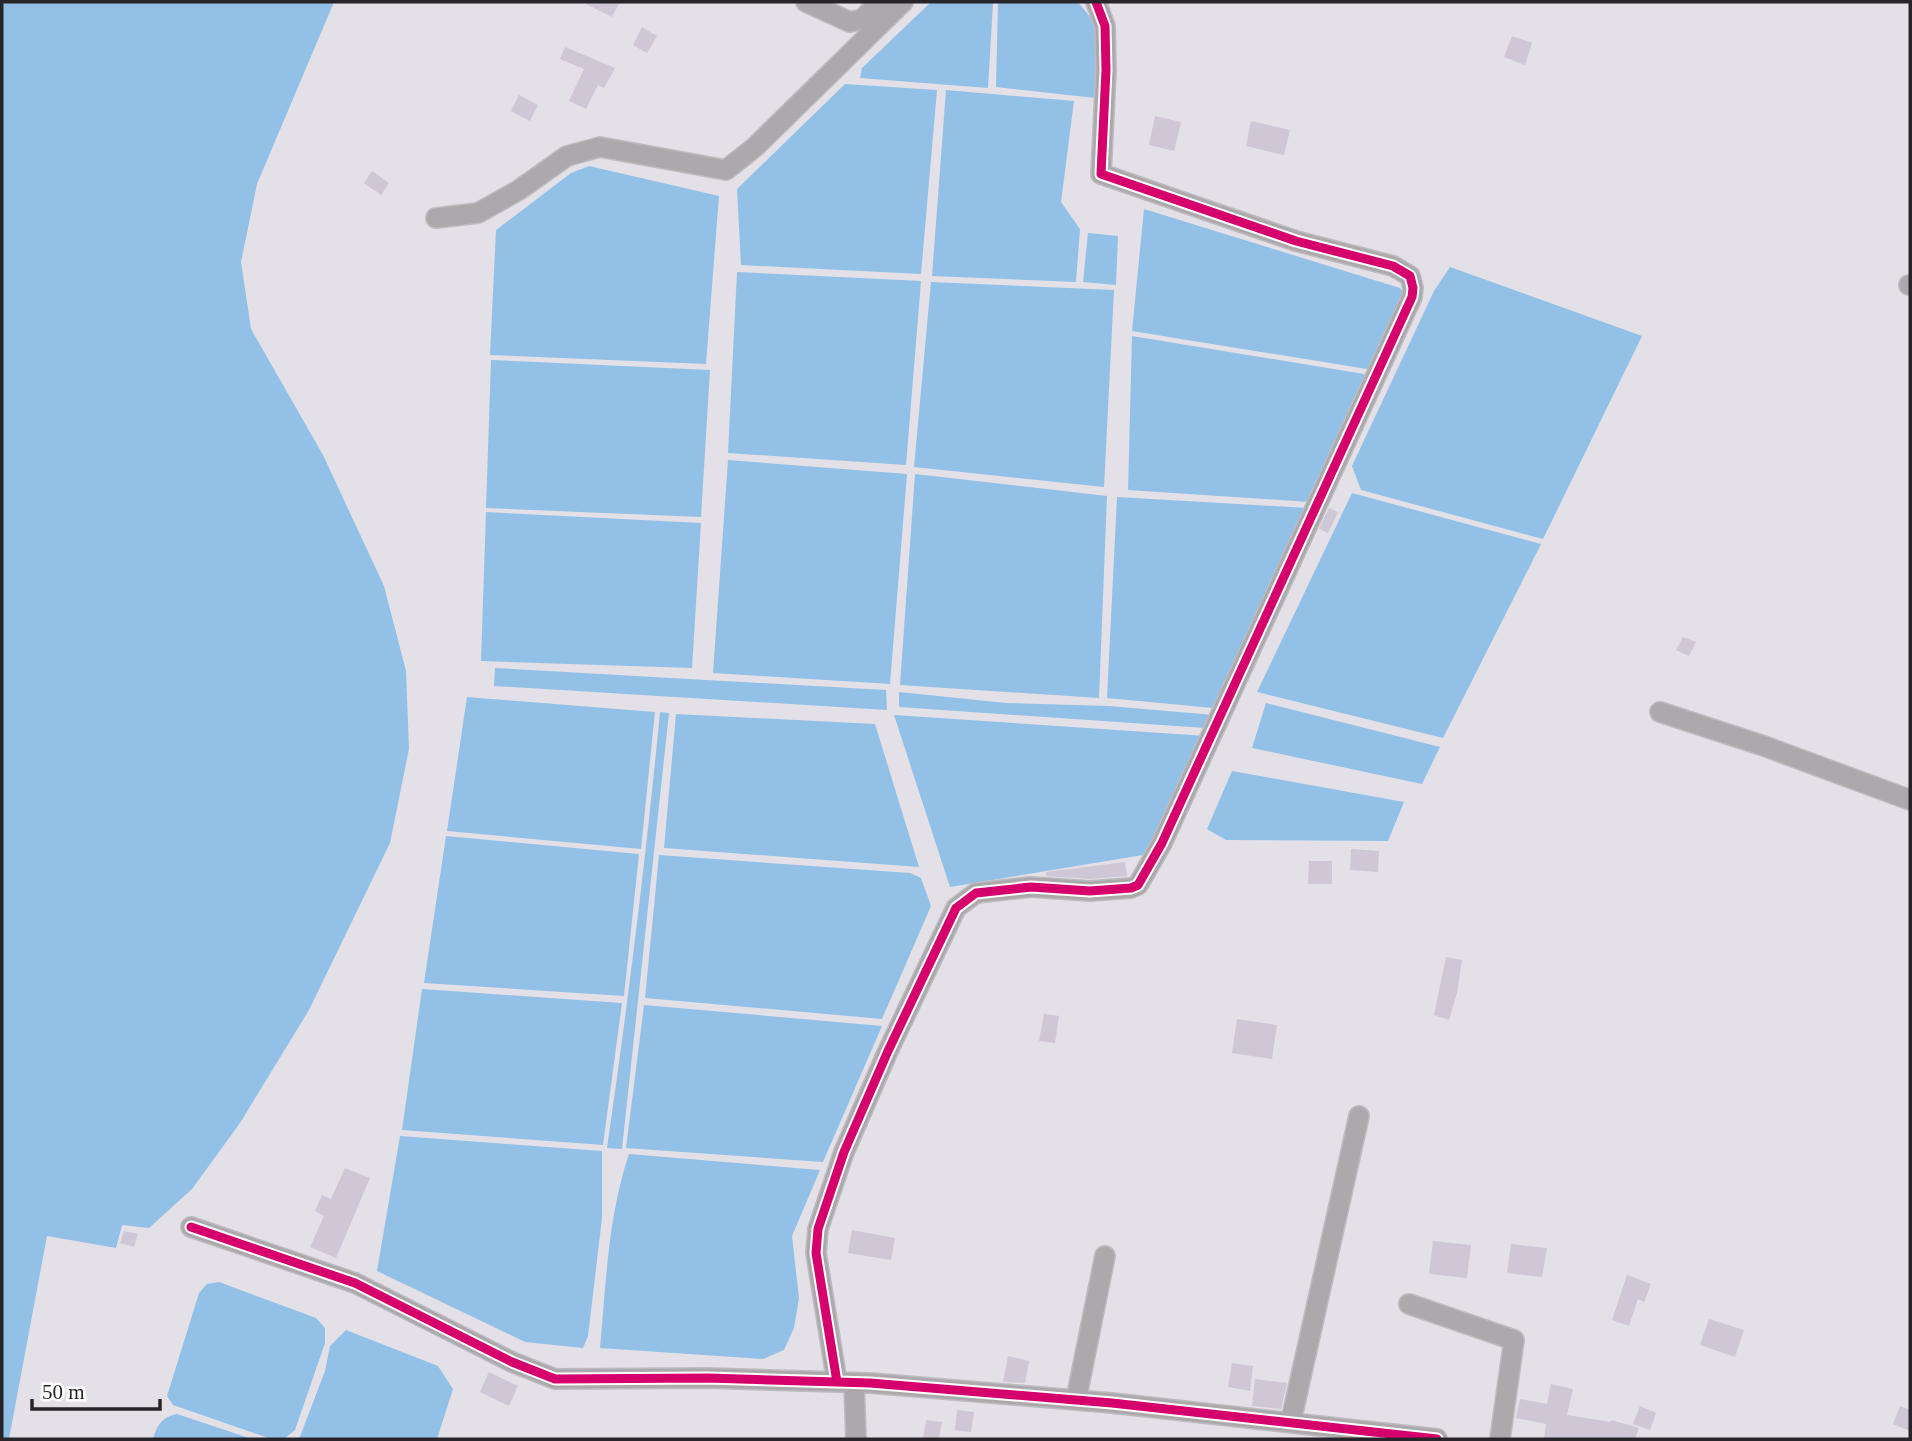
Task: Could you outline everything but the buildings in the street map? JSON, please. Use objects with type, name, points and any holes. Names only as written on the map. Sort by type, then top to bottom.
[{"type":"street","points":[[806,2],[850,22],[863,19],[878,2]]},
{"type":"street","points":[[436,218],[478,213],[519,190],[567,156],[600,148],[726,170],[755,147],[903,2]]},
{"type":"street","points":[[856,1439],[846,1382],[816,1253],[818,1229],[855,1127],[956,908],[976,893],[1031,887],[1090,891],[1131,888],[1138,885],[1162,843],[1412,297],[1410,276],[1393,266],[1296,241],[1101,174],[1106,59],[1105,26],[1096,2]]},
{"type":"street","points":[[1660,712],[1763,746],[1910,800]]},
{"type":"street","points":[[1291,1421],[1359,1115]]},
{"type":"street","points":[[191,1227],[355,1283],[512,1362],[555,1379],[708,1378],[846,1382],[1076,1400],[1291,1421],[1396,1437],[1437,1439]]},
{"type":"street","points":[[1076,1400],[1105,1256]]},
{"type":"street","points":[[1409,1304],[1514,1340],[1500,1439]]},
{"type":"water","points":[[2,2],[334,2],[257,184],[241,262],[251,329],[323,455],[384,586],[406,671],[409,749],[390,843],[309,1010],[240,1123],[192,1189],[149,1228],[122,1225],[116,1248],[47,1236],[9,1439],[2,1439]]},
{"type":"water","points":[[931,2],[993,3],[988,88],[860,78],[862,68]]},
{"type":"water","points":[[998,2],[1078,2],[1099,28],[1095,98],[996,87]]},
{"type":"water","points":[[845,84],[937,90],[921,274],[741,265],[737,189]]},
{"type":"water","points":[[946,90],[1074,101],[1061,202],[1080,229],[1076,282],[932,276]]},
{"type":"water","points":[[589,166],[719,196],[706,364],[490,355],[496,230],[571,173]]},
{"type":"water","points":[[1144,209],[1400,288],[1406,297],[1373,370],[1132,331]]},
{"type":"water","points":[[1088,233],[1118,236],[1116,285],[1083,282]]},
{"type":"water","points":[[1450,267],[1642,336],[1543,539],[1361,490],[1352,466],[1434,291]]},
{"type":"water","points":[[737,272],[921,281],[906,465],[728,453]]},
{"type":"water","points":[[931,282],[1114,290],[1104,487],[914,467]]},
{"type":"water","points":[[1132,336],[1370,375],[1310,502],[1128,490]]},
{"type":"water","points":[[491,360],[710,370],[701,517],[486,508]]},
{"type":"water","points":[[728,460],[907,474],[890,684],[713,673]]},
{"type":"water","points":[[915,474],[1107,496],[1099,698],[900,685]]},
{"type":"water","points":[[1352,493],[1541,544],[1443,738],[1257,692]]},
{"type":"water","points":[[1117,497],[1308,508],[1213,708],[1107,698]]},
{"type":"water","points":[[486,512],[701,523],[692,668],[481,661]]},
{"type":"water","points":[[495,668],[886,690],[887,710],[494,686]]},
{"type":"water","points":[[899,692],[1006,703],[1109,706],[1214,715],[1205,728],[899,707]]},
{"type":"water","points":[[467,697],[655,712],[641,849],[447,831]]},
{"type":"water","points":[[1266,703],[1440,747],[1422,784],[1252,748]]},
{"type":"water","points":[[660,712],[669,713],[622,1149],[607,1148],[636,930]]},
{"type":"water","points":[[676,714],[875,724],[919,867],[664,848]]},
{"type":"water","points":[[894,715],[1206,736],[1158,844],[1143,855],[950,887]]},
{"type":"water","points":[[1232,771],[1404,802],[1388,841],[1226,840],[1207,829]]},
{"type":"water","points":[[446,836],[639,854],[624,996],[424,983]]},
{"type":"water","points":[[659,855],[910,873],[921,878],[931,906],[882,1019],[645,998]]},
{"type":"water","points":[[422,989],[622,1003],[603,1145],[402,1130]]},
{"type":"water","points":[[644,1005],[882,1026],[823,1162],[626,1148]]},
{"type":"water","points":[[400,1136],[602,1151],[602,1218],[588,1336],[583,1348],[525,1342],[377,1271]]},
{"type":"water","points":[[629,1154],[820,1170],[792,1236],[799,1298],[794,1328],[784,1350],[763,1359],[600,1348],[612,1225]]},
{"type":"water","points":[[219,1282],[316,1318],[325,1328],[325,1343],[295,1430],[285,1438],[271,1439],[173,1405],[167,1396],[199,1293],[207,1284]]},
{"type":"water","points":[[346,1330],[438,1366],[453,1389],[437,1439],[299,1439],[325,1371],[330,1346]]},
{"type":"water","points":[[177,1414],[252,1439],[153,1439],[161,1422]]},
{"type":"cycle path","points":[[837,1382],[816,1253],[818,1229],[844,1152],[888,1051],[956,908],[976,893],[1031,887],[1090,891],[1131,888],[1138,885],[1162,843],[1412,297],[1410,276],[1393,266],[1296,241],[1101,174],[1106,70],[1105,26],[1096,2]]},
{"type":"cycle path","points":[[191,1227],[355,1283],[512,1362],[555,1379],[708,1378],[870,1383],[1112,1403],[1437,1439]]}]
